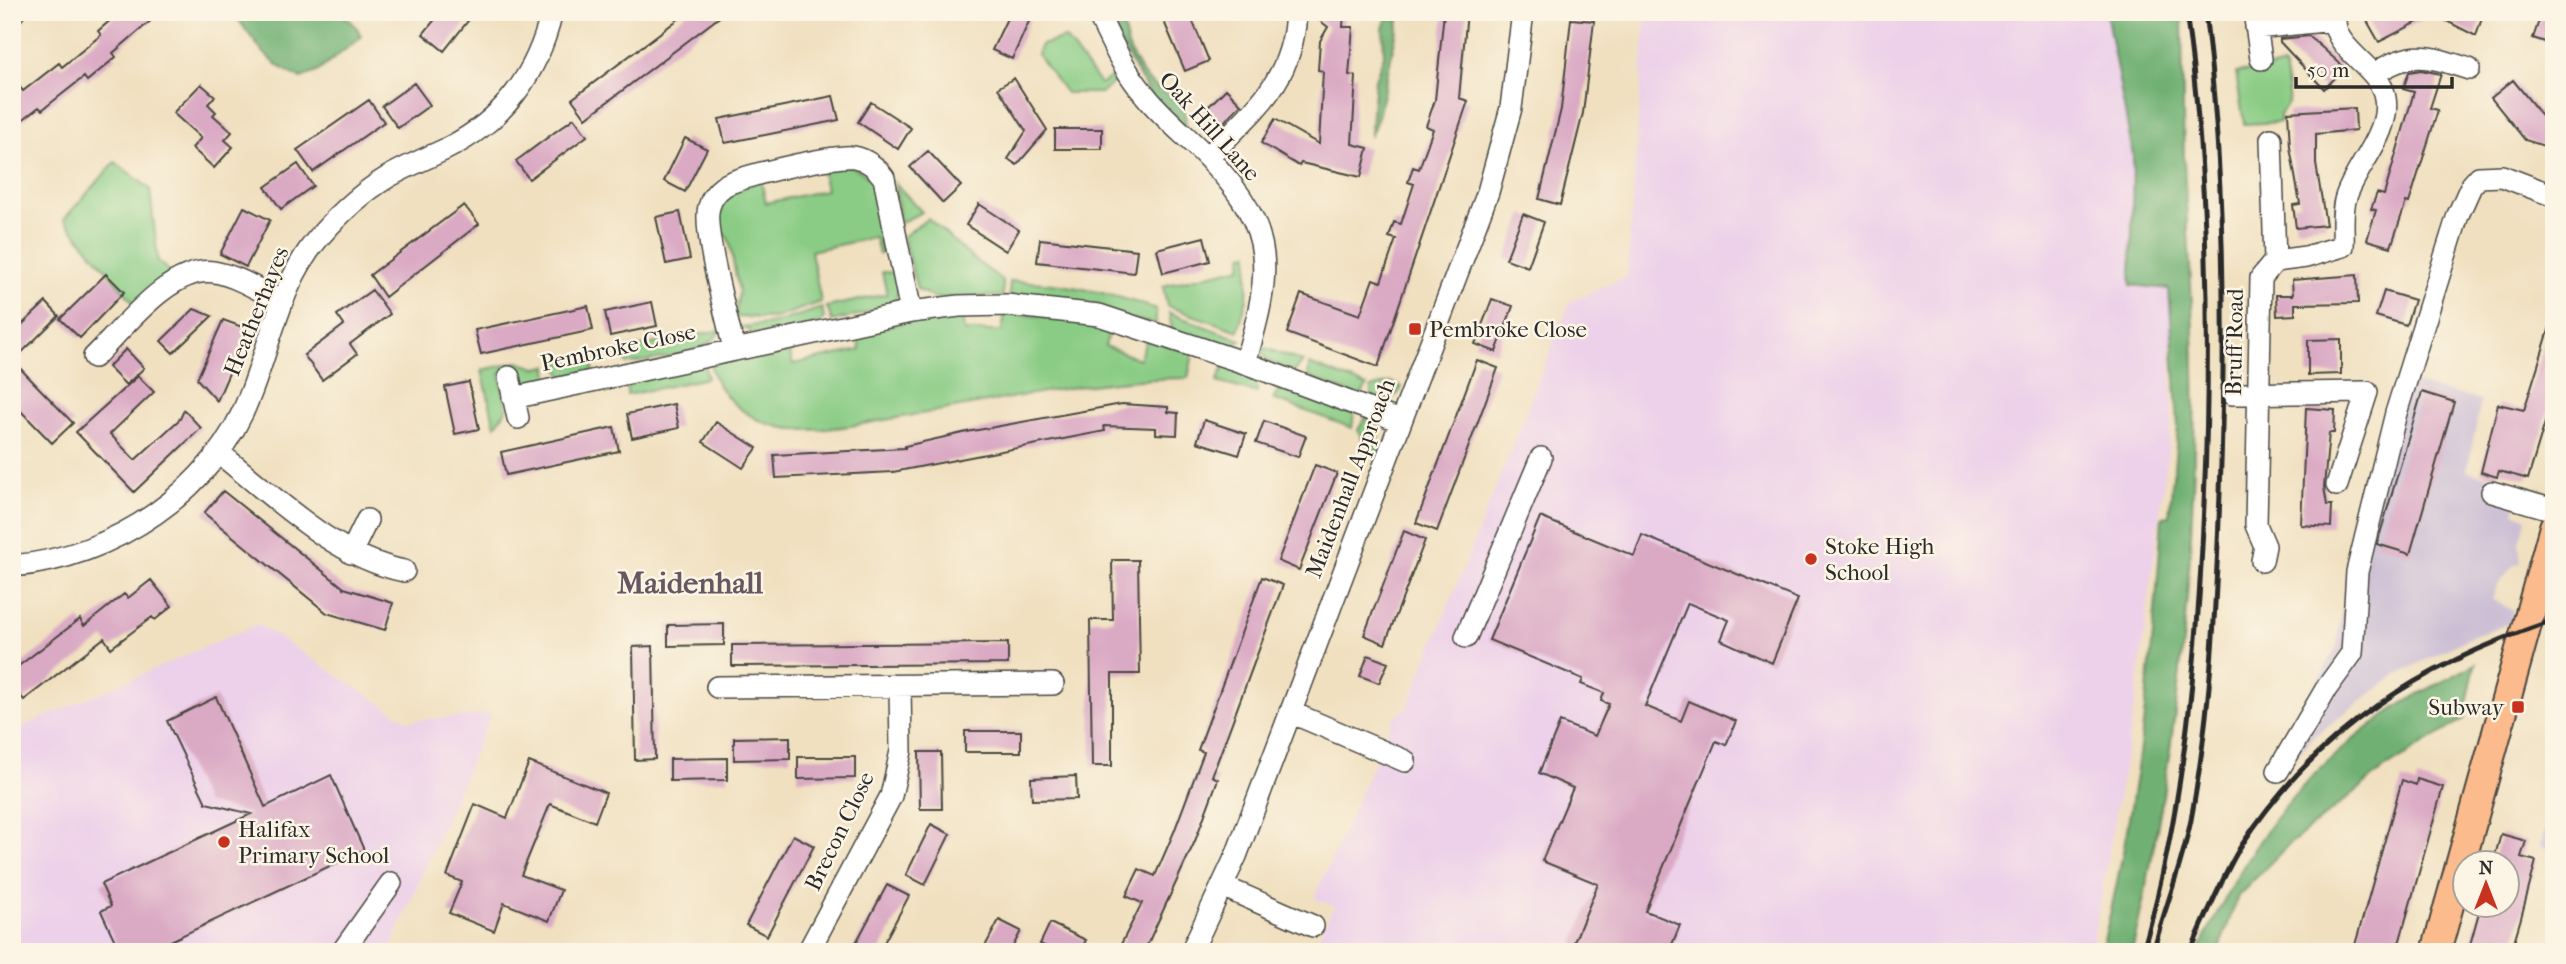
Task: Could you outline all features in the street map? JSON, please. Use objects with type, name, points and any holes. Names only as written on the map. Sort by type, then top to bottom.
[{"type":"main road","points":[[2436,952],[2554,527]]},
{"type":"street","name":"Heatherhayes","points":[[12,566],[66,556],[125,532],[174,499],[219,453],[249,398],[283,302],[312,246],[354,202],[400,170],[462,140],[506,107],[532,71],[552,12]]},
{"type":"street","name":"Oak Hill Lane","points":[[1097,12],[1129,74],[1144,94],[1208,157],[1249,210],[1264,256],[1264,297],[1245,363]]},
{"type":"street","points":[[1208,157],[1258,105],[1283,74],[1293,45],[1296,12]]},
{"type":"street","name":"Maidenhall Approach","points":[[1191,952],[1224,887],[1492,180],[1511,108],[1523,12]]},
{"type":"street","points":[[2261,59],[2255,20],[2335,16],[2339,38],[2374,74],[2384,92],[2386,111],[2381,128],[2346,195],[2343,246],[2306,257],[2275,261],[2271,139]]},
{"type":"street","points":[[2374,74],[2389,64],[2424,55],[2469,69]]},
{"type":"street","points":[[734,349],[707,221],[712,199],[724,186],[743,178],[825,159],[859,158],[873,166],[884,178],[911,312]]},
{"type":"street","points":[[2278,771],[2326,689],[2352,653],[2357,572],[2396,414],[2458,215],[2471,186],[2479,177],[2502,176],[2554,196]]},
{"type":"street","name":"Bruff Road","points":[[2271,551],[2256,525],[2257,425],[2261,392],[2261,278],[2275,261]]},
{"type":"street","points":[[94,357],[164,289],[193,272],[215,272],[228,276],[283,302]]},
{"type":"street","name":"Pembroke Close","points":[[513,398],[911,312],[984,305],[1062,309],[1127,323],[1245,363],[1400,421]]},
{"type":"street","points":[[2232,394],[2367,392],[2337,485]]},
{"type":"street","points":[[219,453],[320,533],[351,553],[404,571]]},
{"type":"street","points":[[1466,637],[1541,458]]},
{"type":"street","points":[[2492,492],[2554,510]]},
{"type":"street","points":[[351,553],[367,520]]},
{"type":"street","points":[[717,687],[1054,684]]},
{"type":"street","name":"Brecon Close","points":[[808,952],[891,796],[901,751],[900,686]]},
{"type":"street","points":[[1290,712],[1405,761]]},
{"type":"street","points":[[342,952],[391,883]]},
{"type":"street","points":[[1224,887],[1313,926]]},
{"type":"shaded area","name":"Stoke High School","points":[[1646,12],[2138,12],[2170,265],[2172,420],[2136,698],[2091,952],[1311,952],[1334,906],[1314,898],[1394,717],[1408,707],[1570,302],[1627,276]]},
{"type":"shaded area","points":[[2398,380],[2481,400],[2467,471],[2523,485],[2514,512],[2527,518],[2519,542],[2521,563],[2514,565],[2498,584],[2492,599],[2513,611],[2510,623],[2471,637],[2396,675],[2317,734],[2274,779],[2266,773],[2337,647],[2351,536]]},
{"type":"shaded area","name":"Halifax Primary School","points":[[258,624],[408,721],[491,714],[389,952],[12,952],[12,731]]},
{"type":"shaded area","points":[[2554,798],[2554,850],[2540,846]]},
{"type":"green space","points":[[323,11],[332,12],[353,23],[361,37],[317,72],[301,78],[270,59],[233,12],[302,12],[308,17]]},
{"type":"green space","points":[[1102,12],[1121,12],[1133,58],[1150,82],[1179,102],[1186,118],[1185,131],[1156,105]]},
{"type":"green space","points":[[1389,12],[1401,12],[1378,117],[1370,137],[1375,79],[1384,55],[1383,28]]},
{"type":"green space","points":[[2106,12],[2182,12],[2184,156],[2194,359],[2192,515],[2183,641],[2168,766],[2132,952],[2101,952],[2114,898],[2142,736],[2162,517],[2169,516],[2178,427],[2169,289],[2131,285],[2133,155]]},
{"type":"green space","points":[[1065,38],[1100,84],[1112,77],[1115,81],[1101,93],[1066,93],[1037,54],[1041,45]]},
{"type":"green space","points":[[2284,66],[2289,102],[2280,115],[2280,122],[2244,124],[2236,73]]},
{"type":"green space","points":[[115,162],[150,189],[158,261],[170,272],[137,307],[64,219]]},
{"type":"green space","points":[[845,165],[866,175],[878,192],[884,207],[876,221],[883,253],[879,254],[875,237],[811,251],[821,302],[775,318],[735,317],[739,292],[729,240],[716,224],[725,200],[761,180],[766,203],[826,190],[821,167]]},
{"type":"green space","points":[[895,183],[922,212],[900,223]]},
{"type":"green space","points":[[928,218],[1003,281],[1003,296],[934,298],[917,289],[903,237]]},
{"type":"green space","points":[[1249,253],[1247,298],[1238,331],[1167,306],[1163,286],[1241,267],[1243,254]]},
{"type":"green space","points":[[882,272],[897,273],[898,292],[888,308],[832,321],[827,307],[887,294]]},
{"type":"green space","points":[[1010,281],[1066,286],[1120,298],[1156,309],[1156,324],[1009,296]]},
{"type":"green space","points":[[822,308],[824,318],[819,324],[761,336],[741,327],[775,323]]},
{"type":"green space","points":[[1005,313],[1081,320],[1110,328],[1105,346],[1139,359],[1147,339],[1193,354],[1188,378],[1081,386],[857,425],[810,430],[768,424],[745,412],[735,405],[719,386],[710,363],[788,347],[793,364],[860,350],[858,333],[924,318],[962,314],[964,331],[1002,331]]},
{"type":"green space","points":[[1169,313],[1241,340],[1230,348],[1172,330]]},
{"type":"green space","points":[[720,330],[714,339],[704,346],[665,358],[627,364],[622,350]]},
{"type":"green space","points":[[1257,345],[1303,362],[1294,372],[1268,361]]},
{"type":"green space","points":[[594,356],[593,371],[563,377],[556,364]]},
{"type":"green space","points":[[518,362],[536,368],[548,366],[549,381],[530,384],[520,381],[513,369],[500,373],[507,409],[495,426],[482,370]]},
{"type":"green space","points":[[704,363],[707,378],[627,395],[627,380]]},
{"type":"green space","points":[[1309,364],[1367,386],[1360,397],[1308,377]]},
{"type":"green space","points":[[1224,366],[1257,378],[1257,393],[1217,382]]},
{"type":"green space","points":[[1390,382],[1402,387],[1397,394],[1385,400],[1371,400],[1371,388]]},
{"type":"green space","points":[[1281,386],[1354,413],[1352,428],[1273,399]]},
{"type":"green space","points":[[1365,418],[1379,433],[1377,456],[1364,450],[1365,446],[1358,430]]},
{"type":"green space","points":[[2475,664],[2464,719],[2384,769],[2286,847],[2238,896],[2218,952],[2198,952],[2217,912],[2258,843],[2305,784],[2332,757],[2400,705]]},
{"type":"building","points":[[120,12],[161,12],[113,53],[116,57],[87,81],[84,77],[42,110],[39,107],[12,128],[12,77],[23,91],[59,63],[62,67],[101,35],[98,31]]},
{"type":"building","points":[[441,12],[475,12],[444,51],[423,34]]},
{"type":"building","points":[[688,12],[726,12],[586,118],[572,99]]},
{"type":"building","points":[[1010,12],[1031,17],[1012,59],[992,50]]},
{"type":"building","points":[[1160,12],[1189,12],[1209,61],[1185,71]]},
{"type":"building","points":[[1309,12],[1344,12],[1343,27],[1353,27],[1349,75],[1356,76],[1352,144],[1368,148],[1361,177],[1301,163],[1299,166],[1261,143],[1275,119],[1319,144],[1323,71],[1318,70],[1320,41],[1328,27]]},
{"type":"building","points":[[1444,12],[1467,12],[1459,98],[1468,101],[1378,367],[1287,333],[1301,294],[1360,315],[1373,279],[1381,282],[1396,239],[1389,237],[1394,222],[1401,224],[1414,184],[1408,182],[1413,167],[1419,169],[1433,129],[1426,126],[1435,100]]},
{"type":"building","points":[[2362,12],[2484,12],[2476,36],[2433,14],[2379,42]]},
{"type":"building","points":[[2542,12],[2554,12],[2554,45],[2533,38]]},
{"type":"building","points":[[1571,19],[1594,21],[1583,113],[1560,205],[1539,199],[1561,109]]},
{"type":"building","points":[[2309,36],[2345,68],[2324,89],[2280,42],[2280,39]]},
{"type":"building","points":[[2421,70],[2441,74],[2430,108],[2438,110],[2409,203],[2406,202],[2391,247],[2367,240],[2376,210],[2371,209],[2377,193],[2384,195],[2414,92],[2403,89],[2409,72]]},
{"type":"building","points":[[1014,78],[1047,130],[1017,165],[1008,159],[1026,131],[998,88]]},
{"type":"building","points":[[2513,80],[2543,117],[2554,120],[2554,149],[2525,140],[2491,98]]},
{"type":"building","points":[[414,83],[430,105],[398,128],[382,106]]},
{"type":"building","points":[[201,84],[215,96],[208,104],[216,112],[213,115],[232,132],[225,140],[233,147],[214,168],[192,148],[201,138],[173,113]]},
{"type":"building","points":[[1226,89],[1241,104],[1222,124],[1207,108]]},
{"type":"building","points":[[833,96],[839,120],[725,143],[719,119]]},
{"type":"building","points":[[369,100],[384,122],[313,172],[297,150]]},
{"type":"building","points":[[871,102],[911,128],[898,149],[858,122]]},
{"type":"building","points":[[2355,108],[2356,130],[2316,134],[2316,164],[2326,225],[2296,228],[2293,205],[2300,204],[2290,147],[2288,112]]},
{"type":"building","points":[[574,118],[587,136],[529,179],[516,161]]},
{"type":"building","points":[[1055,129],[1102,129],[1102,149],[1055,149]]},
{"type":"building","points":[[685,138],[707,149],[685,192],[664,181]]},
{"type":"building","points":[[928,151],[961,186],[943,203],[910,167]]},
{"type":"building","points":[[298,164],[313,186],[281,209],[265,187]]},
{"type":"building","points":[[979,204],[1019,230],[1006,251],[966,225]]},
{"type":"building","points":[[464,205],[479,224],[385,297],[370,275]]},
{"type":"building","points":[[244,207],[270,220],[246,267],[220,254]]},
{"type":"building","points":[[680,212],[690,259],[666,264],[656,217]]},
{"type":"building","points":[[1523,214],[1544,222],[1528,267],[1506,259]]},
{"type":"building","points":[[1204,237],[1210,261],[1163,273],[1157,249]]},
{"type":"building","points":[[1040,239],[1137,250],[1134,273],[1037,262]]},
{"type":"building","points":[[106,274],[124,292],[80,338],[60,319]]},
{"type":"building","points":[[2357,275],[2358,303],[2295,304],[2295,315],[2277,316],[2276,295],[2293,295],[2292,280]]},
{"type":"building","points":[[372,290],[390,314],[350,344],[357,354],[322,380],[304,355],[344,325],[337,315]]},
{"type":"building","points":[[2384,291],[2414,300],[2406,325],[2376,316]]},
{"type":"building","points":[[1492,299],[1513,306],[1496,352],[1475,344]]},
{"type":"building","points":[[46,302],[59,316],[13,361],[73,423],[52,443],[12,402],[12,334]]},
{"type":"building","points":[[652,302],[657,326],[610,336],[605,312]]},
{"type":"building","points":[[588,306],[593,330],[481,354],[475,330]]},
{"type":"building","points":[[194,309],[212,316],[173,353],[161,341]]},
{"type":"building","points":[[223,320],[248,329],[217,401],[197,379]]},
{"type":"building","points":[[2550,327],[2554,327],[2554,393],[2528,479],[2499,471],[2497,477],[2481,472],[2498,404],[2524,410]]},
{"type":"building","points":[[2341,339],[2341,374],[2308,375],[2308,340]]},
{"type":"building","points":[[126,349],[144,368],[126,385],[108,367]]},
{"type":"building","points":[[1477,360],[1498,368],[1437,531],[1416,523]]},
{"type":"building","points":[[138,376],[154,392],[110,434],[135,460],[180,419],[184,410],[201,428],[134,492],[76,432]]},
{"type":"building","points":[[469,382],[479,429],[455,434],[445,387]]},
{"type":"building","points":[[2422,392],[2454,402],[2410,554],[2377,544]]},
{"type":"building","points":[[674,404],[679,428],[632,438],[627,414]]},
{"type":"building","points":[[1122,404],[1168,407],[1168,412],[1178,413],[1177,435],[1156,434],[1156,428],[1104,426],[1105,431],[893,472],[776,478],[774,455],[905,448],[967,432]]},
{"type":"building","points":[[2306,408],[2335,410],[2334,433],[2329,433],[2324,487],[2327,505],[2332,505],[2331,527],[2301,525]]},
{"type":"building","points":[[1204,420],[1246,434],[1239,455],[1197,442]]},
{"type":"building","points":[[1264,421],[1306,436],[1298,457],[1256,443]]},
{"type":"building","points":[[716,422],[757,448],[743,468],[703,442]]},
{"type":"building","points":[[614,427],[619,451],[506,475],[501,452]]},
{"type":"building","points":[[1315,465],[1337,473],[1299,570],[1278,561]]},
{"type":"building","points":[[223,491],[344,588],[393,603],[385,630],[327,613],[204,513]]},
{"type":"building","points":[[1540,517],[1634,556],[1642,535],[1798,599],[1772,663],[1721,640],[1729,620],[1688,603],[1645,706],[1681,721],[1689,701],[1736,721],[1726,745],[1716,741],[1645,911],[1680,925],[1669,952],[1570,952],[1598,884],[1542,861],[1573,788],[1539,773],[1560,722],[1595,736],[1609,704],[1601,701],[1604,693],[1581,684],[1583,679],[1489,640]]},
{"type":"building","points":[[1404,531],[1425,540],[1385,644],[1364,635]]},
{"type":"building","points":[[1112,560],[1138,560],[1140,674],[1112,674],[1112,766],[1092,766],[1090,620],[1113,620]]},
{"type":"building","points":[[1262,577],[1283,585],[1212,776],[1218,779],[1195,841],[1144,952],[1117,952],[1142,903],[1126,896],[1139,869],[1155,876],[1174,832],[1204,752],[1198,750]]},
{"type":"building","points":[[151,580],[172,606],[155,620],[152,617],[111,648],[104,638],[24,700],[12,685],[12,671],[80,619],[84,626],[124,594],[128,598]]},
{"type":"building","points":[[724,624],[724,645],[668,646],[668,625]]},
{"type":"building","points":[[1008,643],[1008,664],[732,666],[732,645]]},
{"type":"building","points":[[653,646],[655,759],[635,760],[633,647]]},
{"type":"building","points":[[1368,655],[1388,663],[1379,683],[1360,676]]},
{"type":"building","points":[[216,697],[265,807],[331,775],[364,850],[147,952],[120,952],[101,911],[111,906],[101,884],[251,814],[206,803],[167,721]]},
{"type":"building","points":[[965,731],[1021,731],[1021,752],[965,752]]},
{"type":"building","points":[[790,737],[790,759],[734,760],[734,738]]},
{"type":"building","points":[[919,752],[941,752],[942,809],[920,809]]},
{"type":"building","points":[[798,757],[855,757],[855,778],[798,779]]},
{"type":"building","points":[[727,758],[727,780],[670,781],[670,759]]},
{"type":"building","points":[[529,762],[606,793],[595,822],[550,804],[521,875],[561,890],[549,921],[504,903],[494,931],[449,913],[462,882],[447,876],[475,804],[507,818]]},
{"type":"building","points":[[1076,776],[1077,799],[1032,800],[1031,778]]},
{"type":"building","points":[[2417,779],[2443,787],[2400,940],[2395,952],[2353,952],[2402,780],[2416,785]]},
{"type":"building","points":[[931,824],[950,834],[925,885],[906,875]]},
{"type":"building","points":[[2501,834],[2526,841],[2521,857],[2536,861],[2521,918],[2511,952],[2468,952],[2477,918],[2520,918],[2520,848],[2497,848]]},
{"type":"building","points":[[793,835],[814,846],[767,936],[746,925]]},
{"type":"building","points":[[887,885],[909,896],[879,952],[851,952]]},
{"type":"building","points":[[999,920],[1021,931],[1010,952],[982,952]]},
{"type":"building","points":[[1050,923],[1086,940],[1080,952],[1056,952],[1040,944]]},
{"type":"railway","points":[[2145,944],[2159,890],[2180,781],[2198,615],[2204,504],[2207,381],[2204,196],[2186,12]]},
{"type":"railway","points":[[2153,952],[2191,820],[2208,698],[2214,616],[2222,433],[2223,312],[2217,132],[2205,12]]},
{"type":"railway","points":[[2190,952],[2241,846],[2271,804],[2304,767],[2339,734],[2377,705],[2461,657],[2554,620]]},
{"type":"place","name":"Pembroke Close","points":[[1415,329]]},
{"type":"place","name":"Stoke High School","points":[[1811,559]]},
{"type":"place","name":"Subway","points":[[2518,707]]},
{"type":"place","name":"Halifax Primary School","points":[[224,842]]},
{"type":"district","name":"Maidenhall","points":[[690,583]]}]
